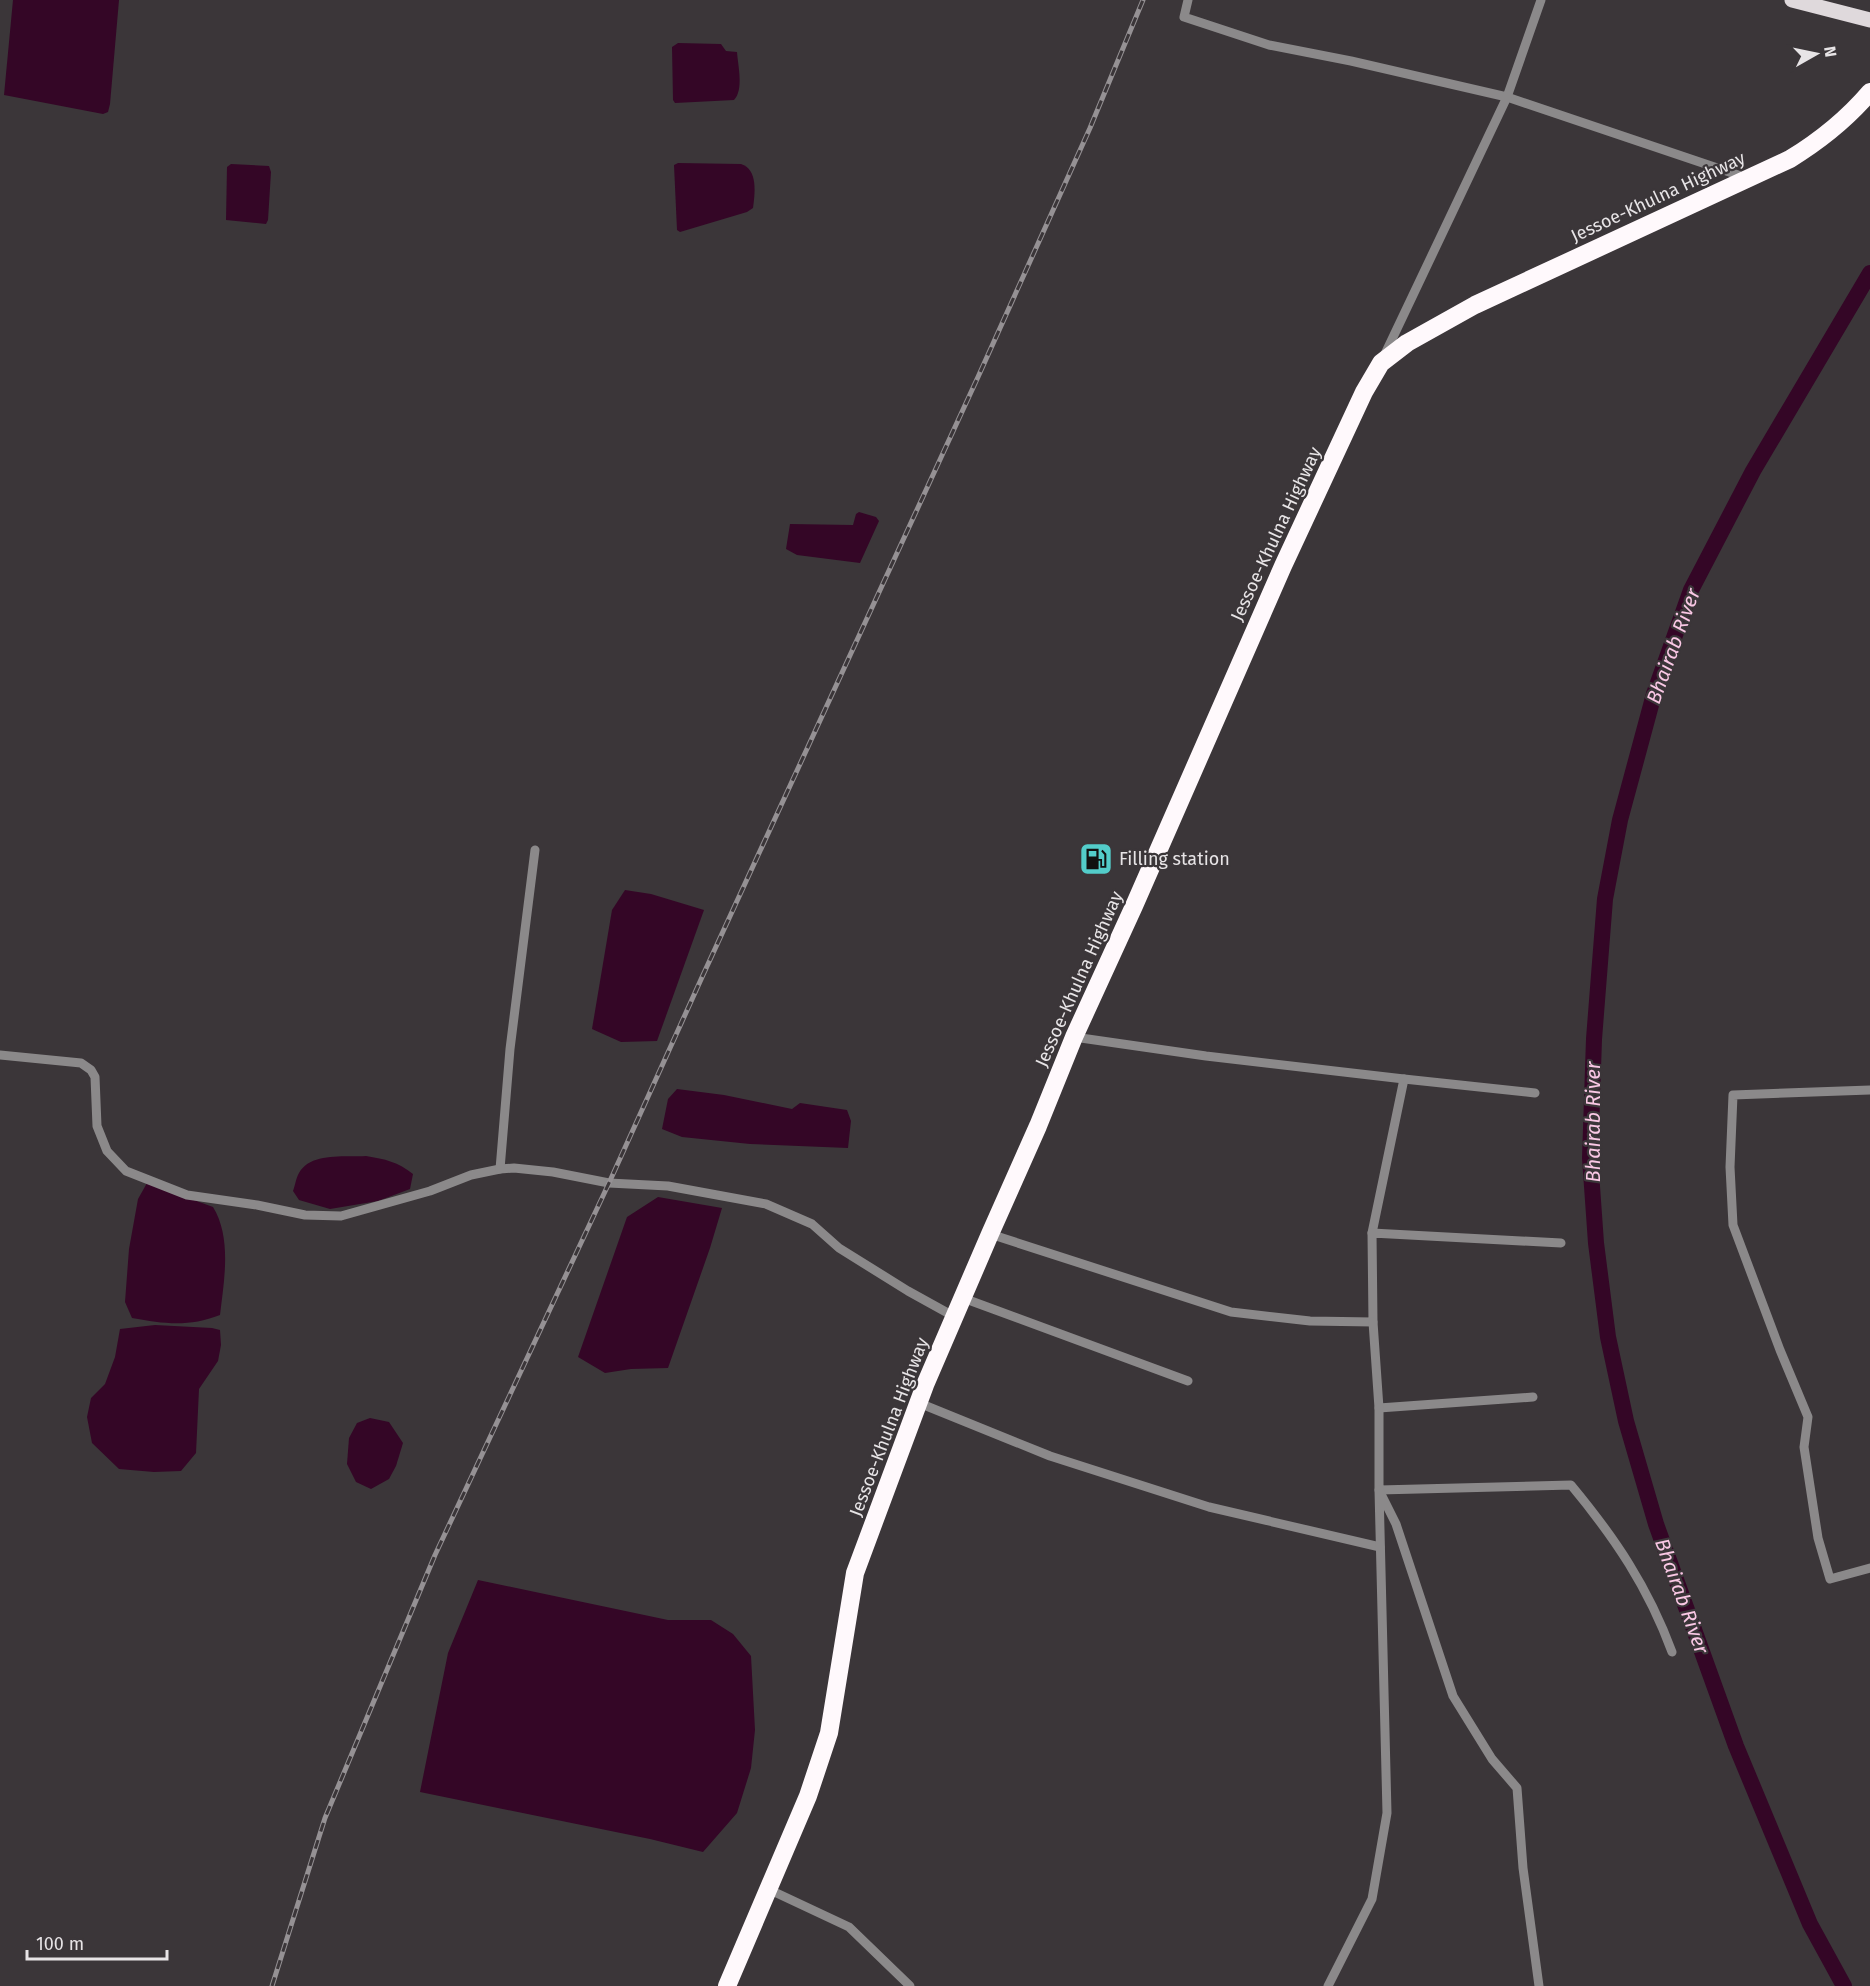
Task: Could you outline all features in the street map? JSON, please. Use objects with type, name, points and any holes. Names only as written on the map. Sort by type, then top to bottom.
[{"type":"highway","name":"Jessoe-Khulna Highway","points":[[727,1986],[808,1796],[829,1733],[855,1573],[919,1403],[1074,1037],[1283,566],[1364,392],[1381,363],[1407,343],[1475,305],[1790,159],[1821,139],[1854,111],[1870,92]]},
{"type":"main road","points":[[1792,0],[1870,20]]},
{"type":"street","points":[[1188,0],[1184,17],[1269,45],[1351,61],[1507,97],[1749,179]]},
{"type":"street","points":[[1381,363],[1507,97],[1540,0]]},
{"type":"street","points":[[500,1169],[510,1049],[536,850]]},
{"type":"street","points":[[1074,1037],[1206,1056],[1535,1093]]},
{"type":"street","points":[[0,1055],[81,1063],[91,1070],[95,1077],[97,1126],[107,1151],[126,1170],[187,1195],[257,1205],[305,1215],[341,1216],[430,1191],[471,1175],[500,1169],[553,1172],[609,1183],[668,1186],[766,1204],[812,1224],[839,1248],[955,1317]]},
{"type":"street","points":[[1328,1986],[1372,1899],[1387,1813],[1379,1408],[1373,1322],[1372,1233],[1404,1079]]},
{"type":"street","points":[[1870,1090],[1733,1095],[1730,1167],[1734,1225],[1780,1350],[1808,1417],[1804,1447],[1818,1538],[1830,1579],[1870,1568]]},
{"type":"street","points":[[1372,1233],[1561,1243]]},
{"type":"street","points":[[990,1234],[1231,1312],[1310,1321],[1373,1322]]},
{"type":"street","points":[[963,1298],[1188,1381]]},
{"type":"street","points":[[1379,1408],[1533,1397]]},
{"type":"street","points":[[919,1403],[1050,1456],[1209,1507],[1380,1547]]},
{"type":"street","points":[[1379,1490],[1571,1485],[1603,1523],[1631,1564],[1659,1617],[1672,1652]]},
{"type":"street","points":[[1379,1490],[1396,1524],[1452,1696],[1492,1759],[1517,1788],[1523,1868],[1539,1986]]},
{"type":"street","points":[[768,1889],[849,1927],[910,1986]]},
{"type":"shaded area","points":[[13,0],[119,0],[108,112],[103,114],[4,95]]},
{"type":"shaded area","points":[[678,43],[721,44],[726,51],[737,52],[740,84],[734,100],[675,103],[673,100],[672,47]]},
{"type":"shaded area","points":[[678,163],[741,164],[746,167],[753,176],[753,208],[747,212],[680,232],[677,230],[674,165]]},
{"type":"shaded area","points":[[231,164],[269,166],[271,172],[266,224],[226,220],[227,167]]},
{"type":"shaded area","points":[[859,512],[876,517],[879,521],[860,563],[797,555],[786,549],[790,524],[853,525],[856,514]]},
{"type":"shaded area","points":[[625,890],[651,894],[704,910],[657,1041],[621,1042],[592,1029],[612,910]]},
{"type":"shaded area","points":[[677,1089],[724,1095],[792,1109],[800,1103],[847,1110],[851,1121],[848,1148],[750,1144],[682,1137],[662,1129],[668,1099]]},
{"type":"shaded area","points":[[366,1156],[391,1162],[413,1174],[410,1189],[378,1201],[330,1209],[299,1200],[293,1191],[299,1173],[311,1162],[329,1157]]},
{"type":"shaded area","points":[[147,1183],[213,1207],[223,1232],[225,1246],[225,1274],[220,1315],[187,1323],[155,1322],[132,1318],[125,1302],[129,1249],[138,1199]]},
{"type":"shaded area","points":[[658,1197],[722,1208],[668,1368],[631,1369],[605,1373],[578,1357],[627,1217]]},
{"type":"shaded area","points":[[155,1325],[220,1330],[221,1345],[218,1361],[199,1389],[196,1453],[181,1471],[154,1472],[119,1469],[92,1443],[87,1417],[91,1398],[105,1384],[115,1357],[120,1329]]},
{"type":"shaded area","points":[[370,1418],[389,1422],[403,1443],[396,1466],[389,1479],[371,1489],[356,1482],[347,1464],[349,1438],[357,1423]]},
{"type":"shaded area","points":[[478,1580],[668,1620],[711,1620],[733,1634],[751,1656],[755,1730],[751,1768],[737,1813],[703,1852],[420,1792],[448,1653]]},
{"type":"waterway","name":"Bhairab River","points":[[1844,1986],[1810,1924],[1736,1746],[1656,1524],[1626,1421],[1608,1337],[1596,1243],[1590,1158],[1594,1039],[1605,899],[1620,820],[1654,694],[1691,590],[1753,471],[1870,273]]},
{"type":"railway","points":[[272,1986],[325,1818],[435,1555],[609,1183],[978,377],[1090,128],[1143,0]]},
{"type":"place","name":"Filling station","points":[[1096,859]]}]
